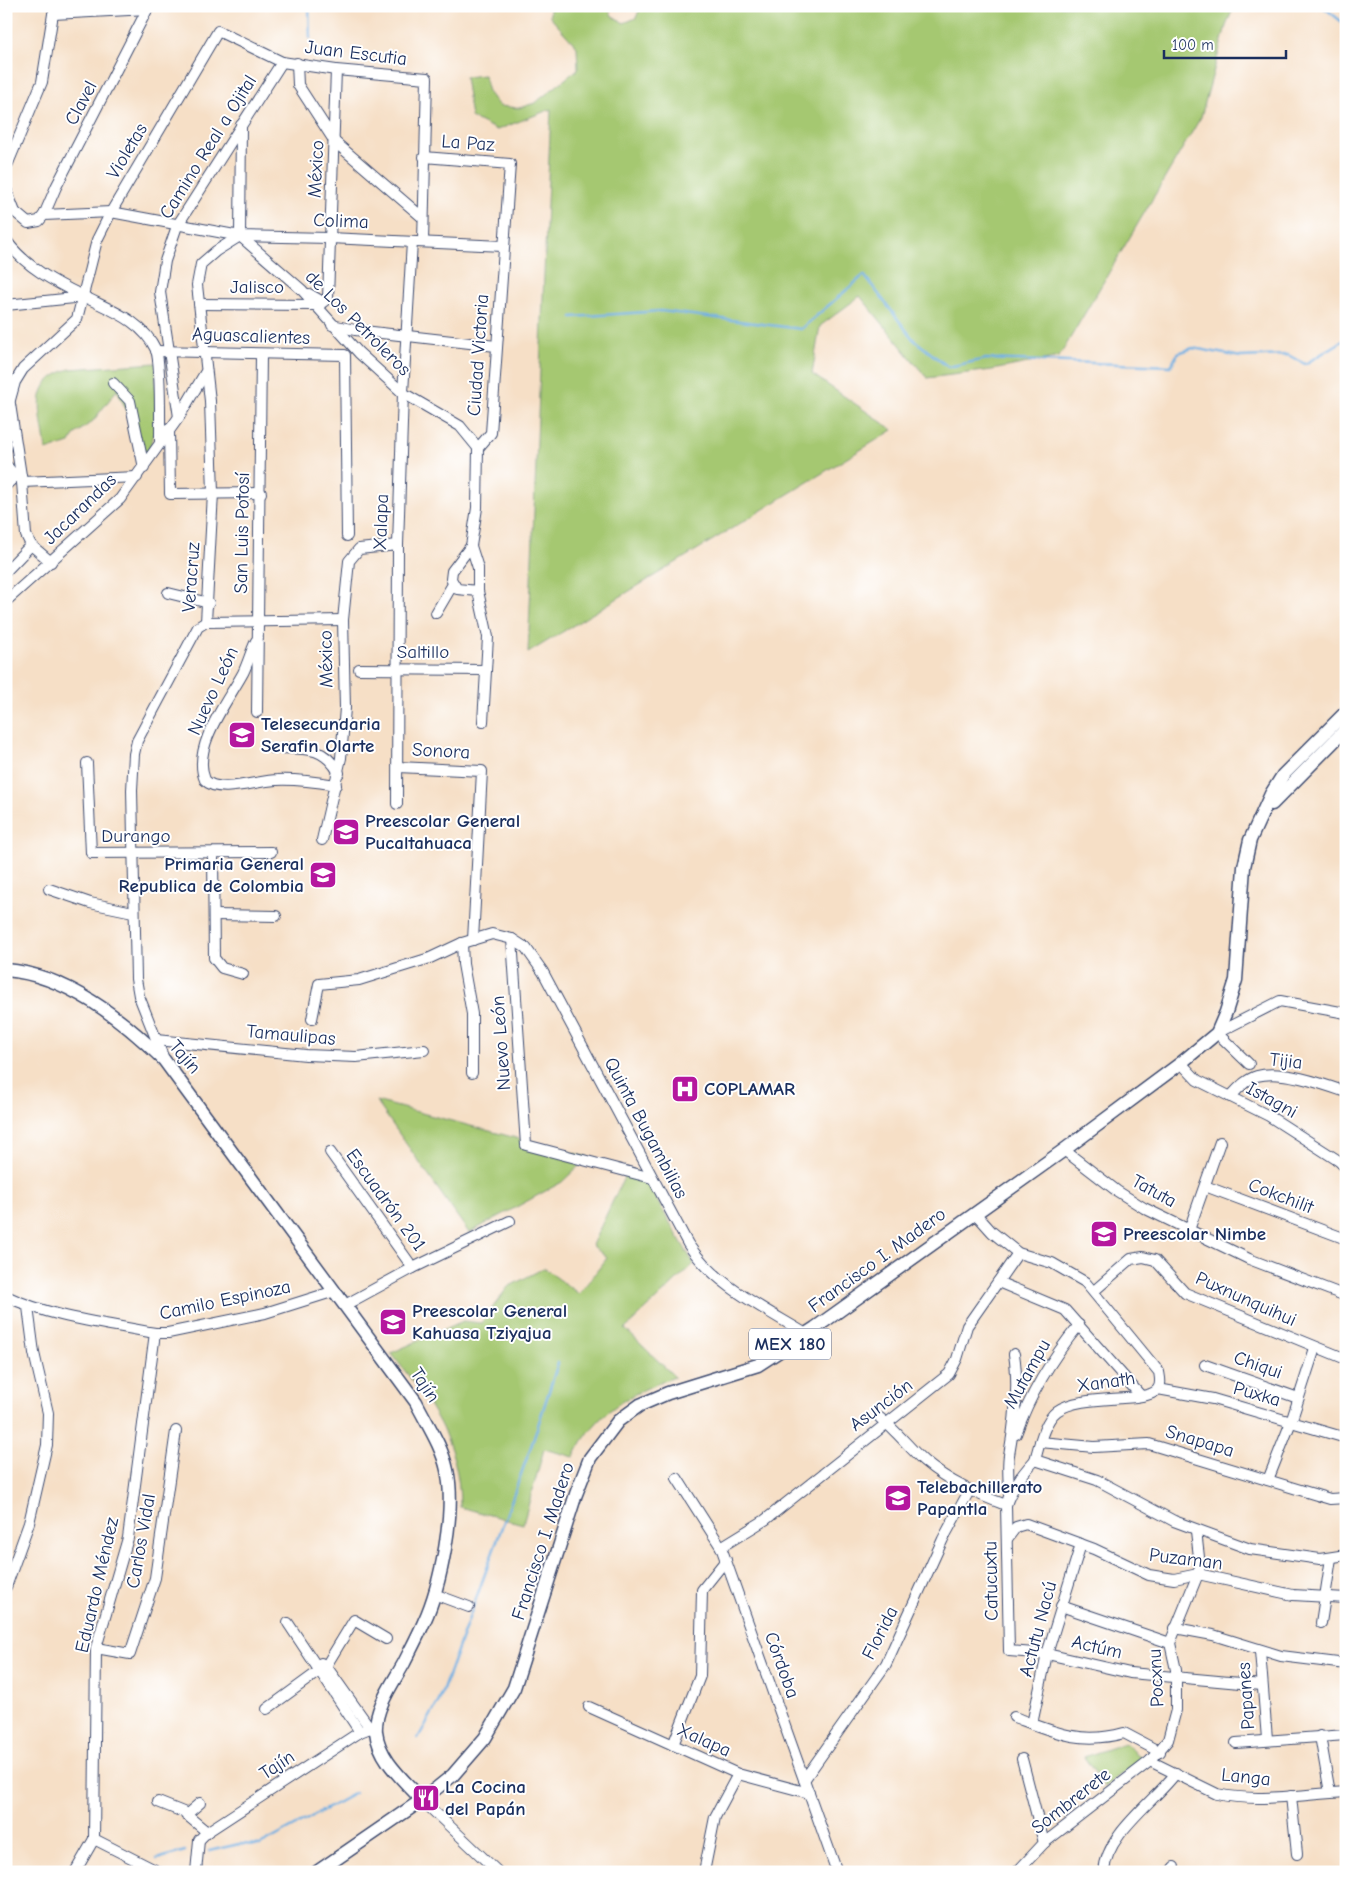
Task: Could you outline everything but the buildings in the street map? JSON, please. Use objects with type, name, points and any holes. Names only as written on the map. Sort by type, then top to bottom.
[{"type":"main road","name":"MEX 180","points":[[1262,816],[1271,794],[1283,775],[1346,712]]},
{"type":"main road","name":"MEX 180","points":[[1262,816],[1346,729]]},
{"type":"main road","name":"Francisco I. Madero","points":[[317,1872],[422,1800],[470,1758],[502,1712],[514,1688],[576,1494],[590,1458],[618,1421],[640,1405],[668,1393],[758,1365],[806,1334],[1064,1150],[1182,1063],[1217,1033],[1236,980],[1246,853],[1262,816]]},
{"type":"main road","name":"Tajín","points":[[6,970],[34,974],[64,987],[127,1026],[164,1060],[416,1402],[442,1451],[448,1471],[450,1495],[445,1542],[434,1594],[424,1622],[379,1710],[373,1729]]},
{"type":"main road","points":[[373,1729],[381,1752],[422,1800]]},
{"type":"street","points":[[6,168],[42,82],[51,10],[149,7]]},
{"type":"street","name":"Clavel","points":[[44,215],[56,187],[149,7]]},
{"type":"street","name":"Violetas","points":[[10,400],[15,382],[23,369],[76,319],[84,297],[98,240],[111,212],[218,31],[281,62]]},
{"type":"street","name":"Juan Escutia","points":[[281,62],[336,70],[427,78]]},
{"type":"street","name":"Camino Real a Ojital","points":[[179,417],[160,292],[164,261],[177,226],[281,62]]},
{"type":"street","points":[[297,63],[298,85],[335,142],[422,217]]},
{"type":"street","name":"México","points":[[302,290],[323,302],[328,298],[329,238],[335,142],[336,70]]},
{"type":"street","name":"Xalapa","points":[[397,804],[396,670],[403,393],[422,217],[427,78]]},
{"type":"street","points":[[240,236],[241,123]]},
{"type":"street","name":"La Paz","points":[[424,157],[510,164]]},
{"type":"street","name":"Ciudad Victoria","points":[[478,448],[491,433],[510,164]]},
{"type":"street","name":"Colima","points":[[6,189],[15,212],[24,221],[34,223],[44,215],[111,212],[177,226],[240,236],[503,246]]},
{"type":"street","name":"de Los Petroleros","points":[[240,236],[302,290],[331,324],[403,393],[460,426],[478,448]]},
{"type":"street","name":"Veracruz","points":[[164,1060],[139,996],[136,979],[132,790],[137,741],[198,627],[206,622],[213,493],[210,401],[205,372],[197,285],[201,264],[216,251],[240,236]]},
{"type":"street","points":[[6,240],[13,250],[32,267],[84,297],[126,317],[144,334],[156,351],[160,442]]},
{"type":"street","points":[[6,306],[84,297]]},
{"type":"street","name":"Jalisco","points":[[199,304],[314,305]]},
{"type":"street","points":[[331,324],[355,330],[496,346]]},
{"type":"street","name":"Aguascalientes","points":[[156,351],[345,355],[347,536]]},
{"type":"street","name":"San Luis Potosí","points":[[257,712],[261,493],[261,354]]},
{"type":"street","points":[[160,442],[179,417],[205,372]]},
{"type":"street","points":[[6,378],[26,535],[31,545],[51,562]]},
{"type":"street","points":[[113,383],[130,401],[144,468]]},
{"type":"street","points":[[169,428],[170,494],[261,493]]},
{"type":"street","name":"Jacarandas","points":[[6,600],[120,499],[144,468],[160,442]]},
{"type":"street","points":[[478,448],[477,508],[471,546],[478,568],[478,591],[488,637],[483,722]]},
{"type":"street","points":[[6,465],[19,477]]},
{"type":"street","points":[[6,485],[19,477],[137,477]]},
{"type":"street","points":[[6,571],[31,545]]},
{"type":"street","name":"México","points":[[322,840],[339,773],[345,708],[343,620],[349,561],[359,549],[398,545]]},
{"type":"street","points":[[471,546],[452,571],[453,584],[457,589],[478,591]]},
{"type":"street","points":[[436,613],[453,584]]},
{"type":"street","points":[[168,593],[208,602]]},
{"type":"street","points":[[206,622],[343,620]]},
{"type":"street","name":"Nuevo León","points":[[258,638],[244,672],[222,707],[205,747],[202,762],[202,774],[205,780],[213,786],[240,785],[276,780],[336,785]]},
{"type":"street","name":"Saltillo","points":[[360,669],[486,670]]},
{"type":"street","points":[[273,748],[311,750],[322,753],[329,758],[339,773]]},
{"type":"street","name":"Durango","points":[[87,763],[91,853],[271,852]]},
{"type":"street","name":"Sonora","points":[[398,767],[482,770],[473,940]]},
{"type":"street","points":[[213,853],[214,958],[222,968],[244,974]]},
{"type":"street","points":[[49,889],[90,903],[134,912]]},
{"type":"street","points":[[214,915],[276,916]]},
{"type":"street","points":[[312,1019],[318,984],[359,980],[430,958],[462,944],[492,934],[512,939]]},
{"type":"street","name":"Nuevo León","points":[[512,939],[526,1145],[652,1178]]},
{"type":"street","name":"Quinta Bugambilias","points":[[512,939],[526,948],[543,972],[652,1178],[700,1262],[722,1282],[806,1334]]},
{"type":"street","points":[[462,944],[462,964],[472,1014],[472,1073]]},
{"type":"street","points":[[1217,1033],[1280,1001],[1346,1013]]},
{"type":"street","name":"Tijia","points":[[1217,1033],[1249,1064]]},
{"type":"street","name":"Tamaulipas","points":[[156,1040],[306,1055],[356,1057],[424,1050]]},
{"type":"street","name":"Istagni","points":[[1182,1063],[1197,1080],[1269,1116],[1339,1161],[1346,1168]]},
{"type":"street","name":"Tijia","points":[[1230,1097],[1248,1080],[1259,1075],[1276,1075],[1314,1081],[1346,1092]]},
{"type":"street","points":[[1189,1230],[1220,1142]]},
{"type":"street","name":"Tatuta","points":[[1064,1150],[1116,1191],[1144,1208],[1249,1259],[1346,1296]]},
{"type":"street","name":"Escuadrón 201","points":[[330,1152],[413,1268]]},
{"type":"street","name":"Cokchilit","points":[[1204,1186],[1346,1239]]},
{"type":"street","name":"Xanath","points":[[975,1213],[992,1232],[1018,1253],[1052,1263],[1070,1272],[1094,1291],[1159,1372],[1161,1382],[1158,1389],[1141,1396],[1086,1400],[1065,1406],[1055,1412],[1040,1442],[1035,1460]]},
{"type":"street","name":"Escuadrón 201","points":[[345,1305],[413,1268],[510,1221]]},
{"type":"street","name":"Asunción","points":[[721,1547],[765,1520],[883,1420],[949,1374],[958,1359],[967,1326],[1018,1253]]},
{"type":"street","name":"Puxnunquihui","points":[[1094,1291],[1131,1259],[1143,1257],[1155,1260],[1185,1293],[1315,1348],[1346,1359]]},
{"type":"street","points":[[998,1282],[1066,1310],[1141,1396]]},
{"type":"street","name":"Camilo Espinoza","points":[[6,1296],[28,1307],[168,1334],[265,1313],[335,1291]]},
{"type":"street","points":[[6,1587],[29,1523],[47,1445],[48,1413],[34,1353],[28,1307]]},
{"type":"street","name":"Mutampu","points":[[1012,1444],[1037,1388],[1056,1354],[1079,1325]]},
{"type":"street","name":"Eduardo Méndez","points":[[75,1872],[94,1839],[96,1648],[128,1538],[155,1333]]},
{"type":"street","points":[[1268,1480],[1291,1422],[1315,1348]]},
{"type":"street","name":"Mutampu","points":[[1007,1500],[1009,1456],[1012,1444],[1017,1376],[1014,1354]]},
{"type":"street","name":"Chiqui","points":[[1205,1365],[1298,1398]]},
{"type":"street","name":"Puxka","points":[[1158,1389],[1213,1399],[1346,1438]]},
{"type":"street","points":[[883,1420],[926,1462],[969,1491],[1007,1500],[1035,1460],[1097,1480],[1196,1531],[1250,1549],[1287,1555],[1331,1558],[1346,1555]]},
{"type":"street","name":"Carlos Vidal","points":[[96,1648],[130,1654],[155,1578],[176,1431]]},
{"type":"street","name":"Snapapa","points":[[1040,1442],[1094,1447],[1149,1444],[1330,1499],[1346,1498]]},
{"type":"street","name":"Córdoba","points":[[677,1478],[721,1547],[837,1872]]},
{"type":"street","name":"Florida","points":[[804,1780],[886,1664],[943,1539],[969,1491]]},
{"type":"street","name":"Catucuxtu","points":[[1007,1500],[1009,1651]]},
{"type":"street","name":"Puzaman","points":[[1008,1539],[1016,1527],[1026,1524],[1080,1544],[1149,1575],[1174,1579],[1198,1574],[1293,1595],[1346,1598]]},
{"type":"street","name":"Pocxnu","points":[[1150,1761],[1160,1752],[1174,1723],[1176,1678],[1170,1643],[1200,1566],[1196,1531]]},
{"type":"street","name":"Actutu Nacú","points":[[1032,1724],[1047,1654],[1080,1544]]},
{"type":"street","points":[[1321,1623],[1331,1558]]},
{"type":"street","points":[[673,1745],[700,1676],[702,1590],[726,1560]]},
{"type":"street","points":[[434,1594],[468,1607]]},
{"type":"street","points":[[1061,1606],[1170,1643]]},
{"type":"street","points":[[267,1709],[323,1670],[354,1620],[386,1639]]},
{"type":"street","points":[[288,1623],[343,1698],[373,1729]]},
{"type":"street","points":[[1175,1628],[1214,1635],[1260,1651],[1316,1662],[1346,1664]]},
{"type":"street","name":"Actúm","points":[[1009,1651],[1047,1654],[1130,1673],[1176,1678],[1202,1678],[1262,1685]]},
{"type":"street","name":"Papanes","points":[[1260,1651],[1267,1739]]},
{"type":"street","points":[[343,1698],[360,1732]]},
{"type":"street","name":"Xalapa","points":[[590,1707],[738,1774],[809,1793]]},
{"type":"street","points":[[1014,1717],[1047,1731],[1084,1738],[1105,1738],[1124,1732],[1160,1752]]},
{"type":"street","name":"Tajín","points":[[196,1872],[199,1840],[207,1832],[360,1732],[373,1729]]},
{"type":"street","points":[[1236,1743],[1267,1739],[1346,1735]]},
{"type":"street","points":[[1320,1736],[1330,1793]]},
{"type":"street","points":[[1022,1759],[1044,1843]]},
{"type":"street","name":"Langa","points":[[1150,1761],[1217,1794],[1228,1796],[1271,1798],[1346,1792]]},
{"type":"street","name":"Sombrerete","points":[[1018,1872],[1044,1843],[1150,1761]]},
{"type":"street","points":[[1104,1872],[1108,1853],[1116,1839],[1164,1789],[1176,1773]]},
{"type":"street","points":[[704,1872],[714,1817],[738,1774]]},
{"type":"street","points":[[1291,1796],[1297,1854]]},
{"type":"street","points":[[422,1800],[498,1872]]},
{"type":"street","points":[[158,1802],[186,1815],[207,1832]]},
{"type":"street","points":[[186,1815],[200,1803]]},
{"type":"street","points":[[94,1839],[159,1872]]},
{"type":"green space","points":[[550,6],[609,6],[611,15],[624,23],[636,18],[641,6],[1234,6],[1226,26],[1201,117],[1059,357],[992,370],[927,378],[860,296],[820,326],[812,374],[893,430],[528,653],[551,109],[497,130],[471,117],[465,77],[484,75],[488,92],[499,106],[519,108],[535,103],[578,69],[577,47],[550,17]]},
{"type":"green space","points":[[156,363],[155,432],[147,455],[117,390],[93,421],[74,435],[70,443],[46,450],[40,401],[42,391],[56,375],[70,369]]},
{"type":"green space","points":[[376,1101],[588,1157],[562,1182],[469,1233]]},
{"type":"green space","points":[[628,1169],[641,1173],[694,1264],[625,1329],[675,1377],[629,1397],[603,1416],[592,1428],[574,1457],[544,1449],[523,1524],[460,1507],[459,1483],[455,1462],[440,1424],[430,1406],[391,1353],[463,1321],[481,1323],[508,1287],[544,1268],[579,1294],[607,1258],[592,1245]]},
{"type":"green space","points":[[1125,1743],[1142,1758],[1105,1787],[1084,1757]]},
{"type":"waterway","points":[[309,6],[310,38]]},
{"type":"waterway","points":[[1322,6],[1346,25]]},
{"type":"waterway","points":[[572,317],[661,311],[801,329],[864,275],[913,339],[948,367],[986,359],[1171,366],[1178,353],[1193,348],[1241,357],[1288,355],[1305,364],[1346,339]]},
{"type":"waterway","points":[[418,1738],[439,1701],[533,1441],[558,1363]]},
{"type":"waterway","points":[[209,1851],[239,1844],[260,1845],[355,1793]]},
{"type":"waterway","points":[[157,1859],[185,1851]]},
{"type":"place","name":"Telesecundaria Serafin Olarte","points":[[242,735]]},
{"type":"place","name":"Preescolar General Pucaltahuaca","points":[[346,832]]},
{"type":"place","name":"Primaria General Republica de Colombia","points":[[323,875]]},
{"type":"place","name":"COPLAMAR","points":[[685,1089]]},
{"type":"place","name":"Preescolar Nimbe","points":[[1104,1234]]},
{"type":"place","name":"Preescolar General Kahuasa Tziyajua","points":[[393,1322]]},
{"type":"place","name":"Telebachillerato Papantla","points":[[898,1498]]},
{"type":"place","name":"La Cocina del Papán","points":[[426,1798]]}]
